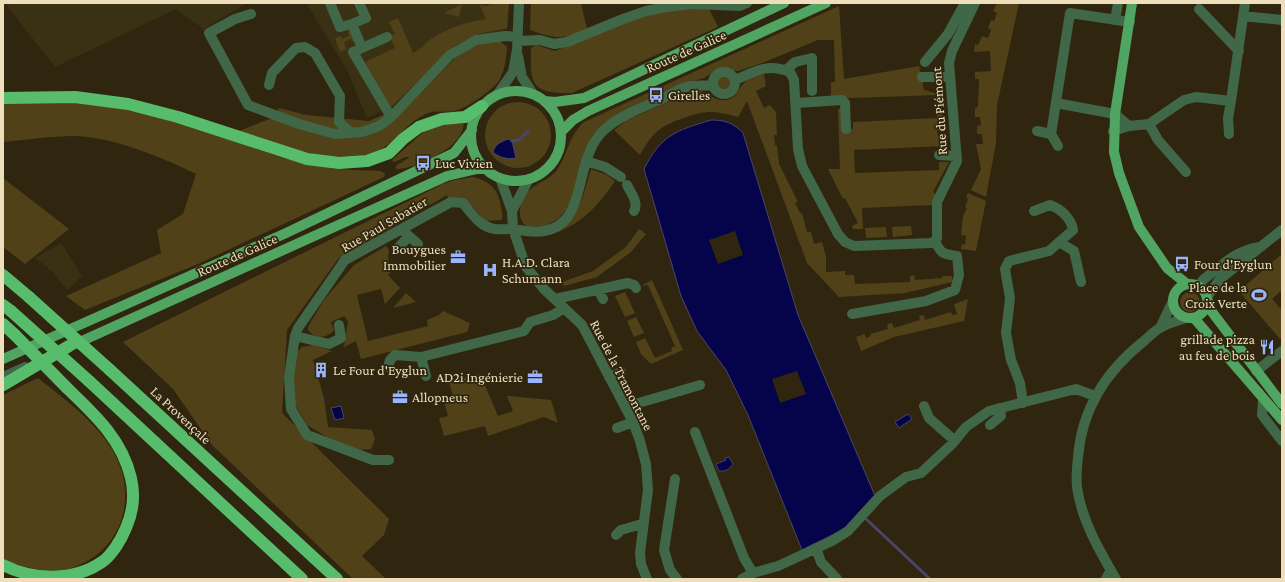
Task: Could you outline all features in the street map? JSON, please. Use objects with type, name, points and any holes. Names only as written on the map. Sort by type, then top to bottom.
[{"type":"highway","points":[[3,98],[76,97],[128,104],[178,117],[307,159],[338,163],[367,161],[389,153],[403,138],[419,127],[442,119],[465,117],[482,106]]},
{"type":"highway","name":"La Provençale","points":[[3,275],[110,370],[337,579]]},
{"type":"highway","points":[[7,308],[89,380],[302,579]]},
{"type":"highway","points":[[3,324],[102,422],[122,450],[131,478],[133,491],[131,517],[121,540],[102,562],[77,573],[51,578],[17,572],[3,565]]},
{"type":"highway","points":[[3,385],[70,346]]},
{"type":"main road","name":"Route de Galice","points":[[545,101],[555,102],[584,98],[784,3]]},
{"type":"main road","name":"Route de Galice","points":[[561,132],[573,120],[588,111],[826,3]]},
{"type":"main road","points":[[1132,3],[1113,131],[1114,152],[1119,173],[1139,227],[1167,268],[1173,286],[1173,299],[1176,311],[1190,318],[1282,420]]},
{"type":"main road","points":[[509,91],[521,91],[533,94],[545,101],[552,108],[558,120],[561,132],[560,146],[555,158],[547,169],[529,179],[515,181],[500,178],[486,169],[475,155],[472,145],[472,130],[475,118],[482,106],[497,95],[509,91]]},
{"type":"main road","name":"Route de Galice","points":[[3,359],[284,234],[454,153],[472,130]]},
{"type":"main road","name":"Route de Galice","points":[[70,346],[447,176],[477,169],[486,169]]},
{"type":"main road","points":[[1167,268],[1187,284]]},
{"type":"main road","points":[[1173,299],[1180,286],[1187,284],[1199,285],[1206,292],[1212,312],[1282,404]]},
{"type":"main road","points":[[1190,318],[1201,315],[1206,309],[1207,299]]},
{"type":"street","points":[[330,3],[340,27],[366,18],[360,3]]},
{"type":"street","points":[[497,95],[513,72],[518,43],[520,3]]},
{"type":"street","points":[[251,14],[235,19],[209,33],[248,105],[299,124],[335,134],[362,132],[379,126],[391,117],[450,55],[476,40],[505,36],[518,43],[540,40],[554,44],[567,42],[623,19],[652,10],[691,4],[740,6],[747,3]]},
{"type":"street","points":[[925,62],[948,34],[965,3]]},
{"type":"street","name":"Rue du Piémont","points":[[935,241],[937,202],[957,161],[949,63],[952,51],[975,3]]},
{"type":"street","points":[[1115,20],[1118,3]]},
{"type":"street","points":[[1229,134],[1228,118],[1245,3]]},
{"type":"street","points":[[1199,9],[1239,51]]},
{"type":"street","points":[[1058,146],[1051,134],[1070,13],[1130,22]]},
{"type":"street","points":[[1243,16],[1282,20]]},
{"type":"street","points":[[352,24],[362,48]]},
{"type":"street","points":[[387,37],[353,52],[391,117]]},
{"type":"street","points":[[518,43],[522,77],[533,94]]},
{"type":"street","points":[[269,85],[272,73],[296,48],[305,47],[315,53],[340,96],[339,122],[350,132]]},
{"type":"street","points":[[786,70],[795,62],[812,58],[812,91]]},
{"type":"street","points":[[735,80],[764,68],[779,68],[790,72],[794,80],[798,149],[802,166],[838,234],[845,242],[854,246],[931,243],[935,241],[940,251],[957,256],[960,275],[955,290],[926,301],[852,314]]},
{"type":"street","points":[[721,73],[728,73],[735,80],[734,87],[727,94],[719,93],[714,85],[715,77],[721,73]]},
{"type":"street","points":[[922,77],[950,77]]},
{"type":"street","points":[[513,229],[530,232],[545,231],[560,224],[572,213],[577,199],[588,152],[601,133],[615,122],[686,87],[714,85]]},
{"type":"street","points":[[1113,131],[1129,126],[1149,124],[1184,100],[1196,97],[1231,101]]},
{"type":"street","points":[[796,103],[842,100],[845,103],[846,129]]},
{"type":"street","points":[[1056,103],[1115,114],[1129,126]]},
{"type":"street","points":[[1149,124],[1158,140],[1186,172]]},
{"type":"street","points":[[1037,132],[1051,134]]},
{"type":"street","points":[[938,155],[956,156]]},
{"type":"street","points":[[586,161],[605,166],[624,181],[636,203],[637,207],[634,211]]},
{"type":"street","points":[[500,178],[512,211]]},
{"type":"street","points":[[512,211],[529,179]]},
{"type":"street","name":"Rue Paul Sabatier","points":[[390,460],[373,460],[307,435],[291,409],[290,376],[295,336],[298,328],[345,260],[405,233],[451,202],[463,203],[482,225],[494,229],[513,229]]},
{"type":"street","points":[[1023,403],[1020,383],[1011,360],[1006,333],[1010,298],[1005,270],[1009,261],[1049,251],[1073,230],[1072,223],[1059,208],[1050,205],[1034,211]]},
{"type":"street","name":"Rue de la Tramontane","points":[[512,211],[513,229],[526,266],[541,286],[582,325],[609,377],[620,404],[633,422],[643,450],[648,478],[647,502],[642,524],[640,553],[641,564],[647,579]]},
{"type":"street","points":[[1207,299],[1220,279],[1282,230]]},
{"type":"street","points":[[398,248],[405,233],[418,244]]},
{"type":"street","points":[[1059,242],[1074,251],[1081,282]]},
{"type":"street","points":[[1199,285],[1203,280],[1238,253],[1246,249],[1260,247]]},
{"type":"street","points":[[1199,285],[1220,279]]},
{"type":"street","points":[[555,299],[628,283],[634,285],[636,288]]},
{"type":"street","points":[[598,289],[603,299]]},
{"type":"street","points":[[1160,328],[1173,299]]},
{"type":"street","points":[[388,367],[390,360],[395,356],[421,357],[524,331],[530,322],[553,315],[564,308]]},
{"type":"street","points":[[1111,576],[1083,512],[1077,486],[1077,466],[1081,434],[1089,408],[1102,383],[1126,356],[1160,328],[1190,318]]},
{"type":"street","points":[[295,336],[329,344],[341,338],[339,325]]},
{"type":"street","name":"Route de Galice","points":[[3,377],[70,346]]},
{"type":"street","points":[[1256,371],[1282,351]]},
{"type":"street","points":[[421,357],[426,376]]},
{"type":"street","points":[[609,377],[621,372]]},
{"type":"street","points":[[620,404],[700,385]]},
{"type":"street","points":[[742,579],[759,575],[832,541],[848,530],[877,499],[906,477],[921,473],[955,441],[966,427],[988,411],[1076,389],[1095,396]]},
{"type":"street","points":[[1264,400],[1262,415],[1282,441]]},
{"type":"street","points":[[924,406],[929,418],[955,441]]},
{"type":"street","points":[[990,425],[1001,416],[1000,408]]},
{"type":"street","points":[[617,428],[633,422]]},
{"type":"street","points":[[695,432],[744,558],[759,575]]},
{"type":"street","points":[[675,479],[664,550],[670,570],[677,579]]},
{"type":"street","points":[[616,535],[622,530],[642,524]]},
{"type":"street","points":[[816,548],[821,562],[837,579]]},
{"type":"shaded area","points":[[5,3],[247,3],[204,29],[176,9],[55,67]]},
{"type":"shaded area","points":[[306,3],[509,3],[507,29],[459,45],[393,106],[367,118],[348,72]]},
{"type":"shaded area","points":[[494,3],[509,3],[507,28],[478,34],[456,45],[391,107],[365,62],[395,48],[390,36],[395,34],[389,22],[398,18],[413,53],[418,51],[431,39],[444,32],[464,24],[486,19],[480,5],[486,6]]},
{"type":"shaded area","points":[[531,3],[581,3],[587,29],[565,37],[553,37],[530,30]]},
{"type":"shaded area","points":[[997,3],[1019,3],[997,105],[996,143],[986,197],[971,190],[981,169],[976,144],[983,144],[982,134],[977,134],[977,126],[981,125],[980,117],[975,117],[975,108],[978,107],[979,79],[975,79],[975,72],[991,71],[990,51],[974,52],[975,44],[978,45],[982,36],[988,38],[991,30],[988,28],[991,20],[994,21],[997,13],[993,11]]},
{"type":"shaded area","points":[[462,4],[459,17],[444,13]]},
{"type":"shaded area","points":[[839,6],[844,79],[919,66],[924,90],[939,94],[942,101],[943,130],[937,131],[938,136],[942,136],[943,146],[854,150],[855,173],[939,170],[939,162],[949,162],[933,192],[937,195],[933,205],[862,208],[863,229],[853,229],[852,226],[858,223],[845,198],[843,199],[828,169],[840,169],[838,109],[844,108],[845,130],[853,129],[853,122],[937,118],[936,95],[852,98],[831,97],[831,82],[835,82],[834,40],[818,40],[762,63],[738,71],[718,69],[704,78],[689,82],[604,124],[592,136],[584,155],[573,196],[566,210],[558,219],[545,226],[528,227],[523,223],[520,217],[520,208],[523,198],[532,188],[555,173],[564,158],[575,133],[584,122]]},
{"type":"shaded area","points":[[708,7],[718,27],[572,93],[558,93],[541,89],[533,78],[531,70],[531,48],[536,45],[555,51],[641,16],[681,8]]},
{"type":"shaded area","points":[[350,31],[354,41],[352,42],[351,39],[344,42],[346,49],[340,52],[335,38],[341,36],[342,39],[349,36],[348,32]]},
{"type":"shaded area","points":[[501,42],[507,47],[505,65],[502,74],[498,82],[490,90],[472,103],[455,111],[428,113],[414,121],[389,144],[366,155],[329,157],[310,154],[239,131],[272,118],[279,108],[306,115],[369,121],[412,102],[459,54],[476,45]]},
{"type":"shaded area","points":[[764,74],[766,86],[756,91],[764,108],[770,105],[776,112],[777,135],[774,135],[779,164],[798,202],[795,203],[800,213],[802,213],[807,232],[811,232],[814,244],[822,242],[826,256],[826,272],[845,271],[845,275],[854,275],[855,284],[910,282],[910,276],[914,275],[915,280],[952,276],[952,282],[905,293],[839,297],[807,263],[747,101],[738,117],[723,113],[708,112],[675,121],[663,127],[653,135],[640,155],[614,130],[629,119],[694,91],[703,92],[721,100],[730,99],[746,81]]},
{"type":"shaded area","points":[[722,77],[726,77],[730,83],[726,89],[722,89],[718,85],[718,81]]},
{"type":"shaded area","points":[[3,101],[87,103],[165,117],[283,158],[335,169],[380,171],[385,173],[384,177],[198,264],[85,310],[66,296],[161,253],[157,230],[183,214],[196,174],[168,161],[136,149],[88,137],[56,137],[3,142]]},
{"type":"shaded area","points":[[511,102],[525,102],[537,107],[546,116],[551,128],[549,148],[542,159],[525,168],[511,168],[499,163],[490,154],[485,142],[485,128],[490,116],[499,107]]},
{"type":"shaded area","points":[[711,120],[729,123],[743,133],[798,315],[875,496],[844,529],[802,550],[748,415],[726,370],[697,331],[681,296],[644,169],[657,148],[664,141],[679,131]]},
{"type":"shaded area","points":[[449,123],[464,124],[458,139],[454,143],[442,152],[418,164],[402,169],[396,169],[396,166],[410,157],[394,162],[392,160],[429,127]]},
{"type":"shaded area","points":[[508,139],[512,141],[516,158],[503,158],[493,152],[497,145]]},
{"type":"shaded area","points":[[591,169],[607,175],[615,181],[593,209],[575,224],[554,233],[542,236],[564,224],[577,210],[581,202]]},
{"type":"shaded area","points":[[473,177],[489,184],[496,191],[500,201],[502,220],[485,221],[470,204],[460,199],[448,198],[447,195],[338,259],[287,330],[282,413],[389,519],[384,535],[362,556],[386,579],[353,579],[212,445],[173,389],[123,342],[443,184],[454,180]]},
{"type":"shaded area","points":[[3,178],[69,229],[25,264],[3,247]]},
{"type":"shaded area","points":[[968,193],[986,201],[976,251],[961,249],[962,244],[965,245],[966,236],[961,235],[963,216],[967,208],[965,207],[968,199],[966,197]]},
{"type":"shaded area","points":[[911,226],[912,235],[893,237],[892,227]]},
{"type":"shaded area","points":[[886,227],[887,237],[866,238],[865,228]]},
{"type":"shaded area","points":[[639,229],[646,234],[631,252],[597,277],[564,286],[562,282],[593,271],[626,247]]},
{"type":"shaded area","points":[[61,243],[82,276],[67,290],[53,272],[35,258]]},
{"type":"shaded area","points":[[386,246],[389,250],[389,262],[393,269],[388,275],[400,288],[385,304],[381,289],[357,295],[368,341],[428,326],[427,320],[439,315],[443,311],[470,323],[467,332],[361,359],[356,341],[344,347],[348,321],[344,316],[331,322],[334,330],[328,335],[321,337],[317,336],[308,330],[309,325],[324,300],[354,265]]},
{"type":"shaded area","name":"Place de la Croix Verte","points":[[1282,254],[1282,290],[1272,299],[1282,310],[1282,337],[1280,339],[1239,291]]},
{"type":"shaded area","points":[[652,280],[683,350],[651,364],[641,354],[636,342],[645,338],[655,358],[672,351],[671,348],[675,346],[648,285],[643,286]]},
{"type":"shaded area","points":[[625,292],[635,313],[625,317],[615,296]]},
{"type":"shaded area","points":[[1190,292],[1197,295],[1200,302],[1197,309],[1190,312],[1183,309],[1180,302],[1183,295]]},
{"type":"shaded area","points":[[406,293],[416,302],[393,308]]},
{"type":"shaded area","points":[[968,299],[964,321],[894,337],[861,351],[856,337],[865,334],[866,338],[871,336],[870,334],[888,329],[887,324],[892,323],[894,328],[920,320],[919,316],[924,315],[925,320],[951,312],[952,315],[957,314],[954,304]]},
{"type":"shaded area","points":[[636,317],[644,333],[634,337],[627,321]]},
{"type":"shaded area","points":[[313,345],[332,351],[313,360],[324,398],[328,427],[372,430],[375,439],[371,449],[360,450],[330,439],[307,425],[294,403],[293,374],[296,353],[302,347]]},
{"type":"shaded area","points":[[480,374],[498,416],[513,411],[507,396],[551,400],[558,423],[544,417],[488,436],[485,426],[444,436],[439,418],[448,416],[444,402],[454,400],[449,382]]},
{"type":"shaded area","points":[[38,378],[88,419],[99,431],[116,457],[122,472],[125,488],[125,504],[122,518],[116,532],[108,544],[97,555],[83,563],[68,569],[52,571],[18,565],[3,559],[3,395]]},
{"type":"shaded area","points":[[341,406],[344,418],[335,420],[331,408]]},
{"type":"shaded area","points":[[908,414],[912,419],[899,428],[895,422]]},
{"type":"shaded area","points":[[729,457],[733,464],[732,466],[725,471],[719,471],[716,464],[726,460],[725,458]]},
{"type":"pier","points":[[735,231],[743,255],[718,264],[709,240]]},
{"type":"pier","points":[[797,371],[806,394],[780,403],[772,379]]},
{"type":"waterway","points":[[512,141],[519,140],[528,131]]},
{"type":"waterway","points":[[864,517],[930,579]]},
{"type":"place","name":"Girelles","points":[[656,95]]},
{"type":"place","name":"Luc Vivien","points":[[423,163]]},
{"type":"place","name":"Bouygues Immobilier","points":[[458,257]]},
{"type":"place","name":"Four d'Eyglun","points":[[1182,264]]},
{"type":"place","name":"H.A.D. Clara Schumann","points":[[490,270]]},
{"type":"place","name":"Place de la Croix Verte","points":[[1259,295]]},
{"type":"place","name":"grillade pizza au feu de bois","points":[[1267,347]]},
{"type":"place","name":"Le Four d'Eyglun","points":[[321,370]]},
{"type":"place","name":"AD2i Ingénierie","points":[[535,377]]},
{"type":"place","name":"Allopneus","points":[[400,397]]}]
